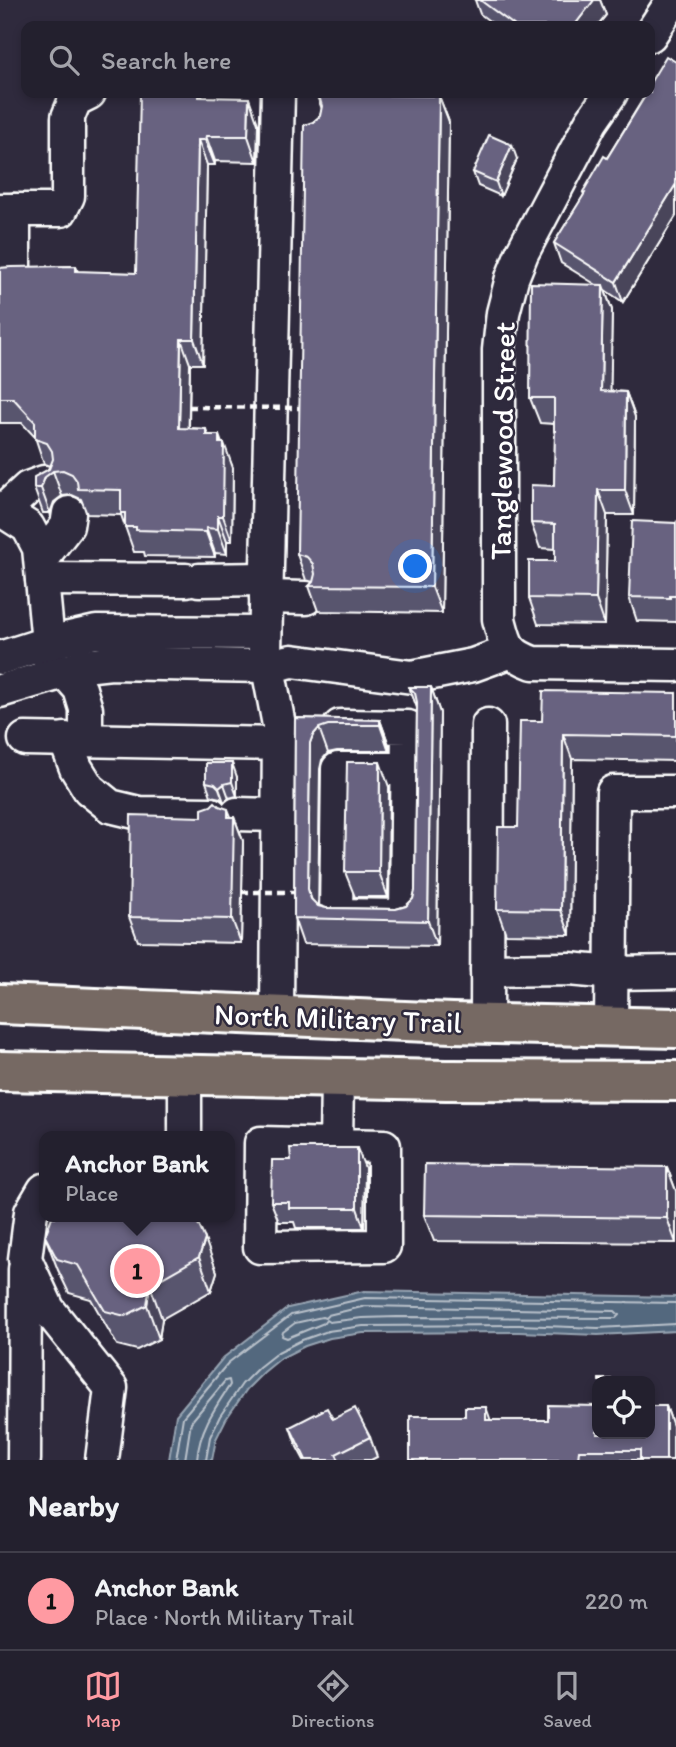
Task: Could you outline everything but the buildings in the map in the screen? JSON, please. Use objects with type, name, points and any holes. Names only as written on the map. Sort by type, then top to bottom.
[{"type":"main road","name":"North Military Trail","points":[[0,1004],[487,1024],[676,1028]]},
{"type":"main road","name":"North Military Trail","points":[[0,1071],[337,1078],[676,1080]]},
{"type":"street","points":[[655,27],[671,3]]},
{"type":"street","points":[[0,275],[13,275],[7,210],[61,210],[68,196],[68,117],[75,100],[79,98]]},
{"type":"street","points":[[277,1016],[278,815],[295,730],[268,666],[265,652],[289,132],[279,98]]},
{"type":"street","name":"Tanglewood Street","points":[[509,648],[499,619],[499,350],[503,313],[512,278],[523,253],[591,122],[608,98]]},
{"type":"street","points":[[44,482],[28,488],[1,510],[28,527],[39,548],[47,643],[58,674],[80,689],[86,709],[75,740],[76,768],[89,789],[110,806],[139,813],[278,815]]},
{"type":"street","points":[[42,569],[67,526],[69,513]]},
{"type":"street","points":[[42,569],[266,588],[306,598]]},
{"type":"street","points":[[0,658],[47,643],[96,632],[265,634]]},
{"type":"street","points":[[0,691],[84,667],[111,663],[268,666],[292,661],[412,677],[473,665],[509,648],[518,657],[533,663],[676,665]]},
{"type":"street","points":[[487,1024],[488,725]]},
{"type":"street","points":[[25,739],[75,740],[408,727],[408,769],[406,916],[336,915],[338,769],[408,769]]},
{"type":"street","points":[[611,1026],[613,792],[676,792]]},
{"type":"street","points":[[487,970],[676,972]]},
{"type":"street","points":[[185,1075],[185,1131]]},
{"type":"street","points":[[336,1144],[337,1078]]},
{"type":"street","points":[[261,1143],[336,1144],[384,1146],[384,1246],[260,1247],[261,1143]]},
{"type":"street","points":[[24,1460],[26,1259],[31,1212],[39,1198]]},
{"type":"street","points":[[26,1259],[48,1309],[111,1388],[102,1460]]},
{"type":"path","points":[[189,407],[309,408]]},
{"type":"path","points":[[242,892],[303,892]]},
{"type":"water","points":[[364,1291],[676,1297],[676,1331],[598,1335],[519,1332],[363,1333],[330,1338],[281,1358],[247,1389],[216,1439],[212,1460],[169,1460],[176,1415],[223,1358],[288,1308]]},
{"type":"place","name":"Anchor Bank","points":[[137,1271]]}]
